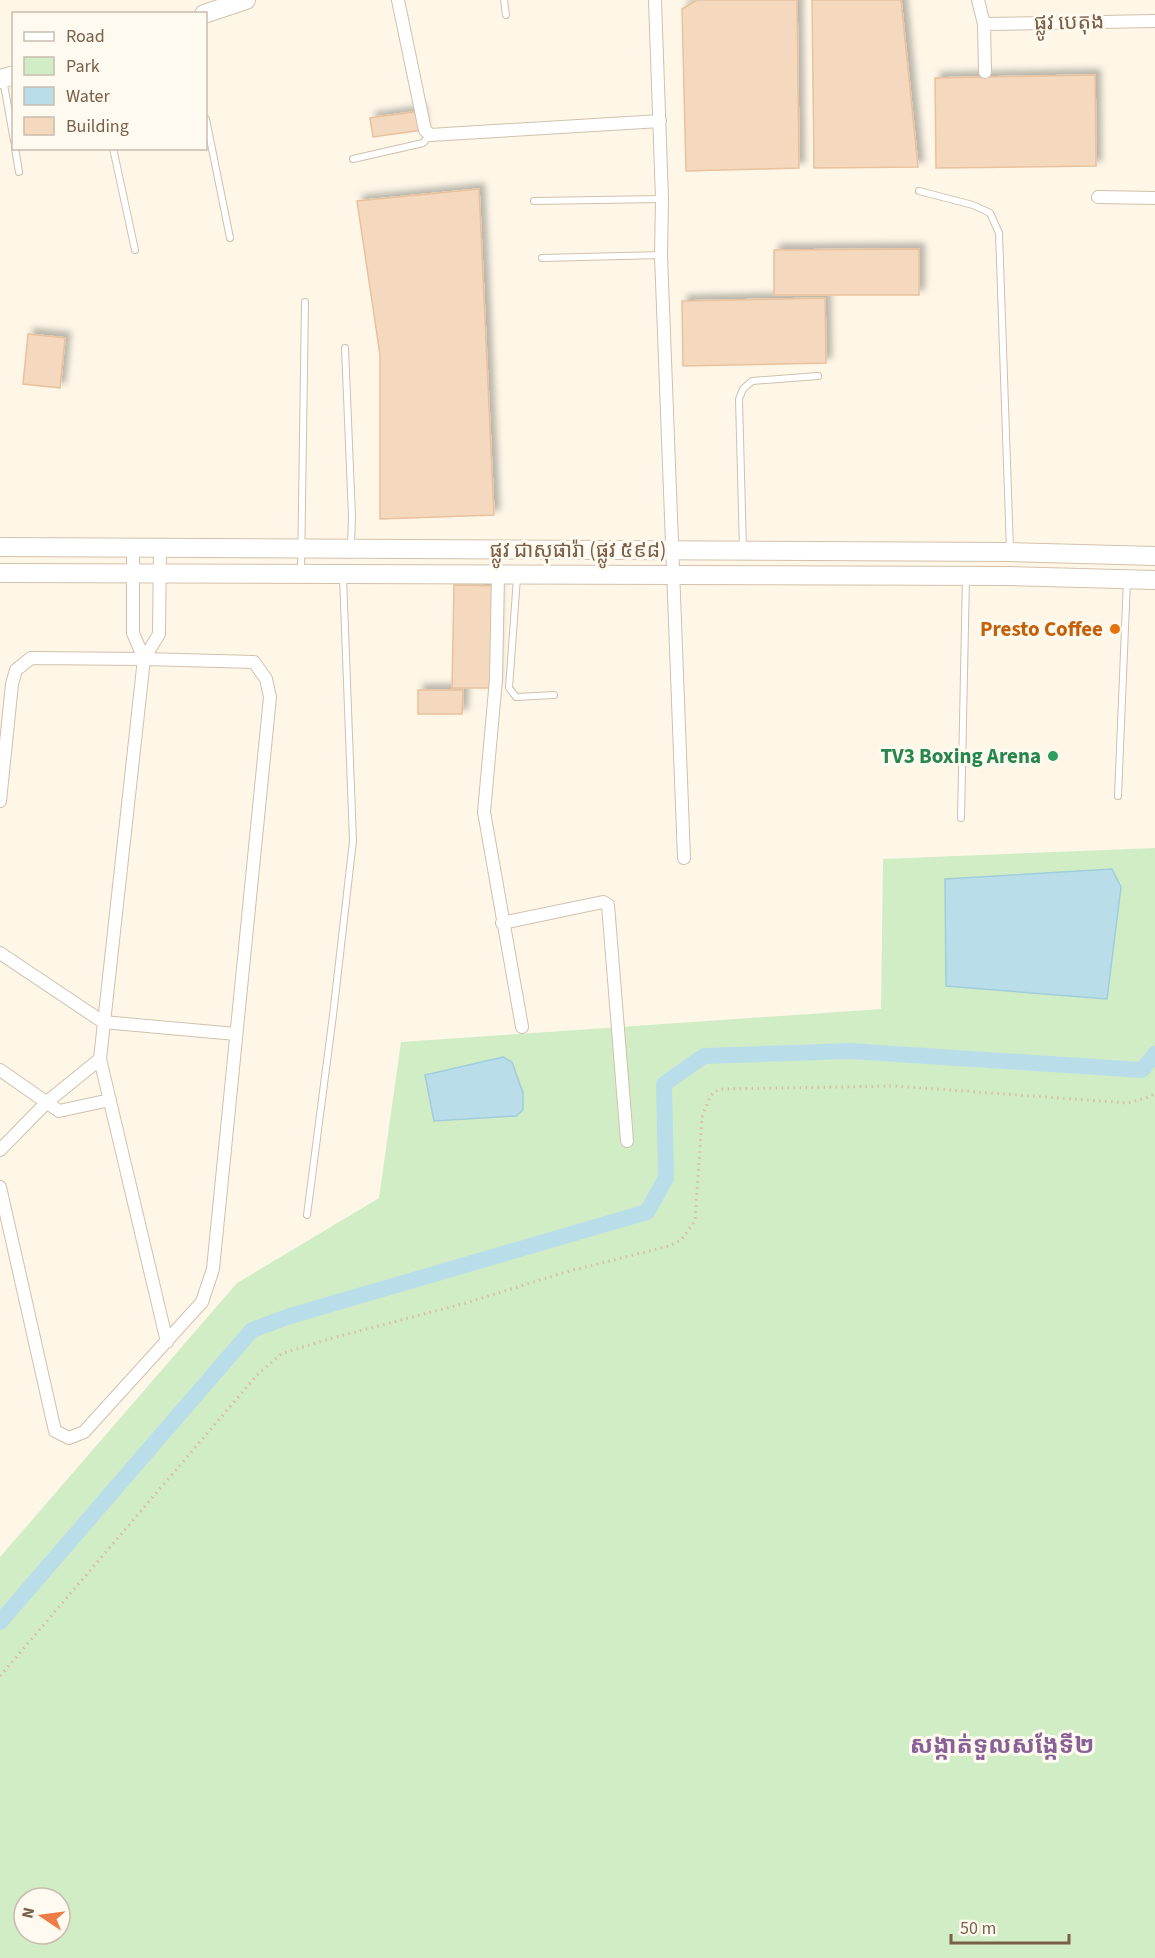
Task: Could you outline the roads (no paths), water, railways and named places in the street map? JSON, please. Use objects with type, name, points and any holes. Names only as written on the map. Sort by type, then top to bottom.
[{"type":"main road","points":[[207,13],[246,0]]},
{"type":"main road","name":"ផ្លូវ ជាសុផារ៉ា (ផ្លូវ ៥៩៨)","points":[[0,547],[1010,552],[1155,556]]},
{"type":"main road","points":[[401,548],[401,574]]},
{"type":"main road","points":[[1065,553],[1065,578]]},
{"type":"main road","name":"ផ្លូវ ជាសុផារ៉ា (ផ្លូវ ៥៩៨)","points":[[0,573],[966,576],[1155,580]]},
{"type":"street","points":[[398,0],[425,130],[430,135],[660,121]]},
{"type":"street","points":[[655,0],[662,199],[661,255],[684,858]]},
{"type":"street","points":[[978,0],[984,24],[985,72]]},
{"type":"street","name":"ផ្លូវ បេតុង","points":[[984,24],[1155,21]]},
{"type":"street","points":[[1098,197],[1155,198]]},
{"type":"street","points":[[133,547],[133,633],[144,658]]},
{"type":"street","points":[[160,547],[159,634],[144,658],[100,1059],[167,1342]]},
{"type":"street","points":[[498,574],[496,679],[484,812],[522,1027]]},
{"type":"street","points":[[0,801],[12,684],[16,670],[31,658],[144,658],[254,662],[266,679],[270,697],[213,1269],[202,1302],[84,1432],[69,1438],[55,1431],[0,1187]]},
{"type":"street","points":[[502,923],[603,902],[608,905],[627,1142]]},
{"type":"street","points":[[0,953],[103,1022],[236,1034]]},
{"type":"street","points":[[0,1150],[47,1102],[100,1059]]},
{"type":"street","points":[[0,1070],[59,1111],[110,1100]]},
{"type":"lane","points":[[504,0],[506,15]]},
{"type":"lane","points":[[5,78],[12,127]]},
{"type":"lane","points":[[207,124],[230,238]]},
{"type":"lane","points":[[353,159],[423,143],[430,135]]},
{"type":"lane","points":[[15,150],[19,172]]},
{"type":"lane","points":[[113,150],[135,250]]},
{"type":"lane","points":[[919,191],[973,205],[990,213],[999,233],[1010,552]]},
{"type":"lane","points":[[534,201],[662,199]]},
{"type":"lane","points":[[542,258],[661,255]]},
{"type":"lane","points":[[301,574],[305,302]]},
{"type":"lane","points":[[345,348],[352,517],[350,549]]},
{"type":"lane","points":[[743,550],[739,399],[743,388],[752,381],[818,376]]},
{"type":"lane","points":[[307,1215],[353,841],[343,573]]},
{"type":"lane","points":[[517,574],[508,688],[516,697],[554,695]]},
{"type":"lane","points":[[961,818],[966,576]]},
{"type":"lane","points":[[1118,796],[1127,580]]},
{"type":"water","points":[[1112,869],[1121,887],[1107,999],[946,986],[945,879]]},
{"type":"water","points":[[503,1057],[512,1062],[523,1093],[523,1110],[516,1116],[434,1121],[425,1075]]},
{"type":"waterway","points":[[0,1622],[252,1330],[290,1316],[647,1212],[666,1178],[664,1084],[704,1056],[850,1051],[1142,1070],[1155,1054]]},
{"type":"place","name":"Presto Coffee","points":[[1115,629]]},
{"type":"place","name":"TV3 Boxing Arena","points":[[1053,756]]},
{"type":"district","name":"សង្កាត់ទួលសង្កែទី២","points":[[1002,1745]]}]
